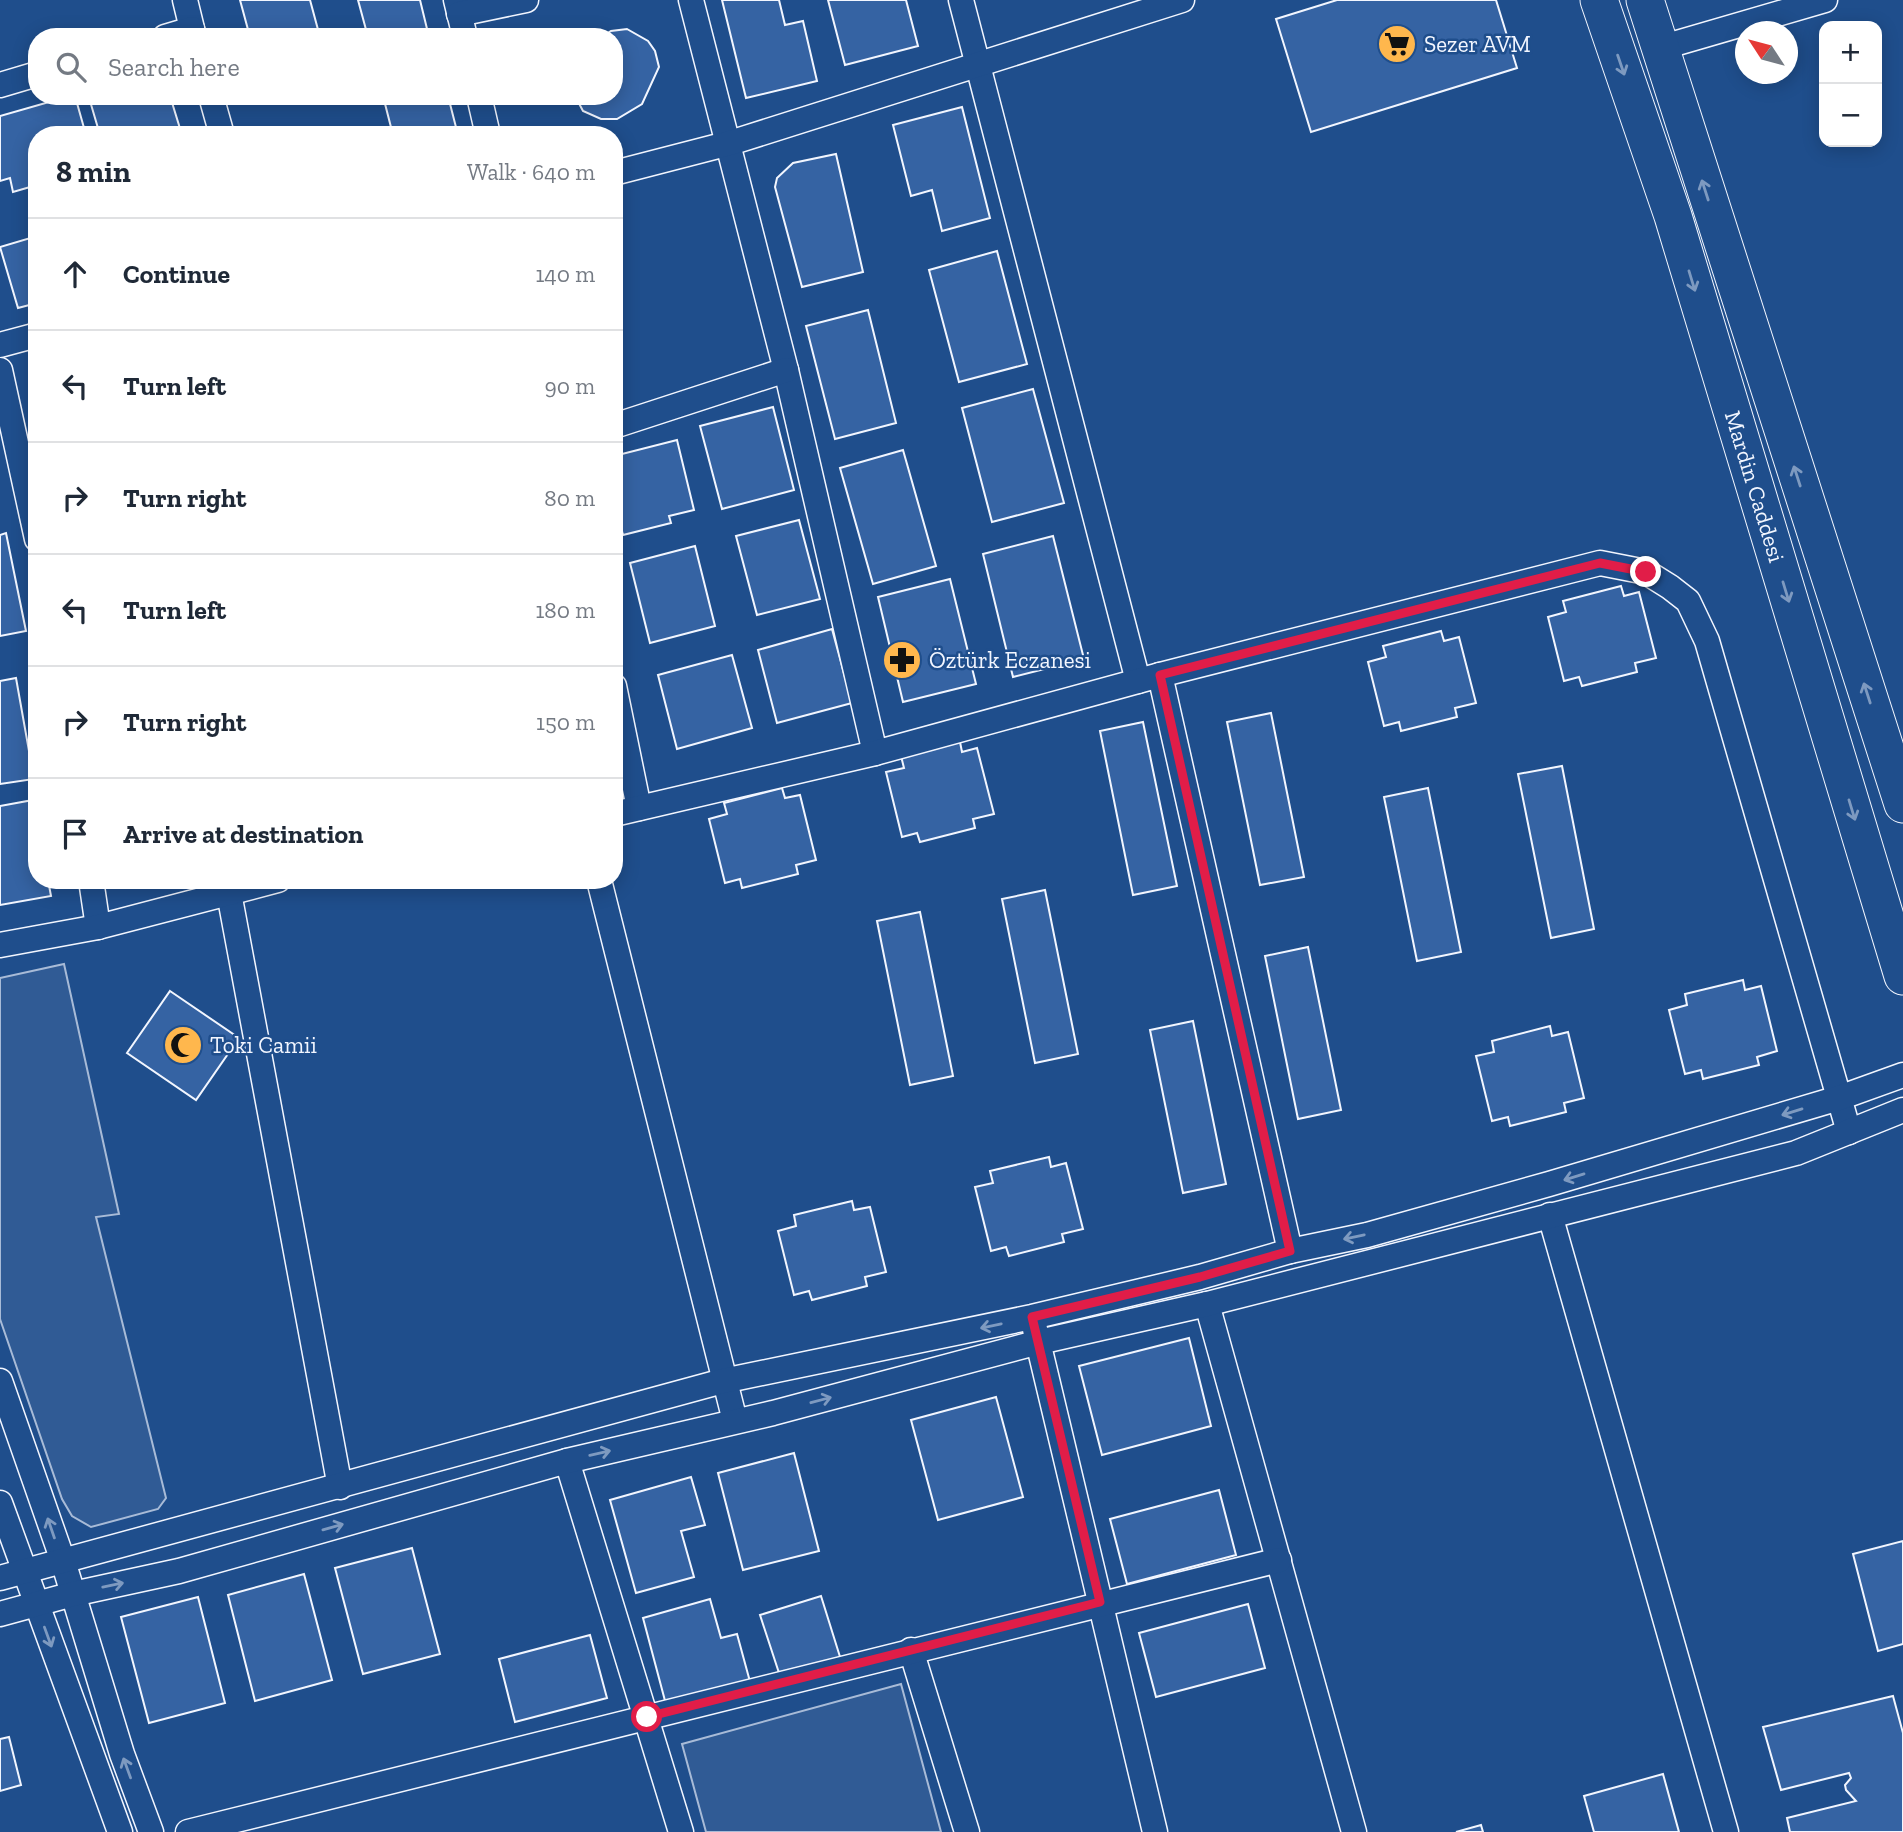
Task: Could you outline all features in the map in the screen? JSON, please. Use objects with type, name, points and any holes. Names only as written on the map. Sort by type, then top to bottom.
[{"type":"highway","name":"Mardin Caddesi","points":[[1599,0],[1673,216],[1903,976]]},
{"type":"highway","name":"Mardin Caddesi","points":[[1645,0],[1892,734],[1903,804]]},
{"type":"street","points":[[185,0],[192,28]]},
{"type":"street","points":[[460,17],[526,0]]},
{"type":"street","points":[[691,0],[730,143],[786,370],[875,753]]},
{"type":"street","points":[[961,0],[1149,678],[1290,1251]]},
{"type":"street","points":[[623,171],[730,143],[1182,0]]},
{"type":"street","points":[[1660,48],[1825,0]]},
{"type":"street","points":[[0,85],[28,77]]},
{"type":"street","points":[[214,105],[219,126]]},
{"type":"street","points":[[481,105],[486,126]]},
{"type":"street","points":[[0,345],[28,337]]},
{"type":"street","points":[[0,370],[28,498]]},
{"type":"street","points":[[623,423],[786,370]]},
{"type":"street","points":[[623,812],[875,753],[1149,678],[1600,563],[1646,572],[1688,601],[1707,641],[1849,1132]]},
{"type":"street","points":[[623,730],[639,808]]},
{"type":"street","points":[[92,889],[98,927]]},
{"type":"street","points":[[0,945],[98,927],[244,889]]},
{"type":"street","points":[[601,889],[723,1381],[736,1421]]},
{"type":"street","points":[[229,893],[340,1487]]},
{"type":"street","points":[[12,1575],[723,1381],[1032,1317],[1200,1277],[1290,1251],[1367,1235],[1839,1098],[1903,1075]]},
{"type":"street","points":[[0,1614],[73,1594],[179,1571],[567,1461],[736,1421],[1039,1342],[1207,1304],[1796,1153],[1903,1110]]},
{"type":"street","points":[[1550,1215],[1726,1832]]},
{"type":"street","points":[[1207,1304],[1354,1832]]},
{"type":"street","points":[[1032,1317],[1100,1602],[1149,1831]]},
{"type":"street","points":[[0,1381],[63,1560],[122,1754],[150,1832]]},
{"type":"street","points":[[567,1461],[681,1832]]},
{"type":"street","points":[[0,1503],[12,1575],[36,1605],[120,1832]]},
{"type":"street","points":[[188,1832],[1100,1602],[1279,1560]]},
{"type":"street","points":[[911,1650],[967,1832]]},
{"type":"shaded area","points":[[64,964],[119,1214],[96,1217],[166,1498],[158,1509],[91,1527],[72,1516],[62,1499],[0,1319],[0,978]]},
{"type":"shaded area","points":[[901,1684],[941,1832],[706,1832],[682,1744]]},
{"type":"building","points":[[240,0],[310,0],[318,28],[248,28]]},
{"type":"building","points":[[358,0],[420,0],[427,28],[366,28]]},
{"type":"building","points":[[722,0],[779,0],[785,25],[803,21],[817,81],[746,98]]},
{"type":"building","points":[[828,0],[906,0],[918,46],[845,65]]},
{"type":"building","name":"Sezer AVM","points":[[1337,0],[1496,0],[1517,68],[1311,132],[1276,19]]},
{"type":"building","points":[[627,29],[648,41],[655,51],[659,67],[642,104],[617,119],[601,119],[583,111],[580,105],[623,105],[623,30]]},
{"type":"building","points":[[38,105],[78,105],[83,126],[28,126],[28,188],[13,192],[10,178],[0,181],[0,116]]},
{"type":"building","points":[[91,105],[173,105],[179,126],[97,126]]},
{"type":"building","points":[[385,105],[450,105],[456,126],[391,126]]},
{"type":"building","points":[[962,107],[990,218],[942,231],[932,190],[911,196],[893,125]]},
{"type":"building","points":[[836,154],[863,272],[802,287],[775,187],[777,178],[793,163]]},
{"type":"building","points":[[28,239],[28,305],[18,308],[0,247]]},
{"type":"building","points":[[997,251],[1027,364],[959,382],[929,270]]},
{"type":"building","points":[[868,310],[896,423],[835,439],[806,326]]},
{"type":"building","points":[[1033,389],[1064,503],[992,522],[962,408]]},
{"type":"building","points":[[773,407],[794,490],[722,509],[700,426]]},
{"type":"building","points":[[677,440],[694,510],[669,516],[671,523],[623,535],[623,454]]},
{"type":"building","points":[[903,450],[936,566],[873,584],[840,468]]},
{"type":"building","points":[[799,520],[820,599],[757,615],[736,536]]},
{"type":"building","points":[[6,533],[26,631],[0,636],[0,535]]},
{"type":"building","points":[[1053,536],[1084,659],[1013,677],[983,554]]},
{"type":"building","points":[[695,546],[715,626],[650,643],[630,563]]},
{"type":"building","points":[[950,579],[976,684],[903,702],[878,597]]},
{"type":"building","points":[[1621,586],[1624,596],[1639,592],[1656,658],[1635,663],[1637,672],[1582,686],[1579,677],[1564,681],[1548,617],[1566,612],[1563,601]]},
{"type":"building","points":[[832,629],[852,703],[777,723],[758,650]]},
{"type":"building","points":[[1441,631],[1444,641],[1459,637],[1476,703],[1455,708],[1457,717],[1401,731],[1399,722],[1384,726],[1368,662],[1386,657],[1383,646]]},
{"type":"building","points":[[732,655],[752,728],[677,749],[658,675]]},
{"type":"building","points":[[16,678],[28,745],[28,780],[0,784],[0,681]]},
{"type":"building","points":[[1271,713],[1304,877],[1260,885],[1227,722]]},
{"type":"building","points":[[1143,722],[1177,886],[1133,895],[1100,731]]},
{"type":"building","points":[[960,742],[962,752],[977,748],[994,814],[973,819],[975,828],[920,842],[917,833],[902,837],[886,772],[904,768],[901,756]]},
{"type":"building","points":[[1562,766],[1594,929],[1551,938],[1518,774]]},
{"type":"building","points":[[782,788],[785,798],[800,795],[816,860],[796,865],[798,874],[742,888],[740,879],[725,883],[709,819],[727,814],[724,803]]},
{"type":"building","points":[[1428,788],[1461,952],[1417,961],[1384,797]]},
{"type":"building","points":[[28,801],[28,889],[50,889],[51,896],[0,905],[0,806]]},
{"type":"building","points":[[1045,890],[1078,1054],[1035,1063],[1002,899]]},
{"type":"building","points":[[920,912],[953,1076],[910,1085],[877,921]]},
{"type":"building","points":[[1308,947],[1341,1110],[1298,1119],[1265,956]]},
{"type":"building","points":[[1743,980],[1745,990],[1761,986],[1777,1051],[1757,1057],[1759,1065],[1703,1079],[1701,1070],[1685,1074],[1669,1010],[1687,1005],[1685,994]]},
{"type":"building","name":"Toki Camii","points":[[170,991],[239,1038],[196,1100],[127,1053]]},
{"type":"building","points":[[1193,1021],[1226,1184],[1183,1193],[1150,1030]]},
{"type":"building","points":[[1550,1026],[1552,1036],[1568,1032],[1584,1098],[1564,1103],[1566,1112],[1510,1126],[1508,1117],[1492,1121],[1476,1056],[1494,1052],[1492,1041]]},
{"type":"building","points":[[1049,1157],[1051,1167],[1066,1163],[1083,1229],[1062,1234],[1064,1242],[1009,1256],[1006,1247],[991,1251],[975,1187],[993,1183],[990,1171]]},
{"type":"building","points":[[852,1201],[854,1210],[870,1207],[886,1272],[865,1277],[867,1286],[812,1300],[809,1291],[794,1295],[778,1231],[796,1226],[794,1215]]},
{"type":"building","points":[[1189,1338],[1211,1426],[1102,1455],[1079,1366]]},
{"type":"building","points":[[996,1397],[1023,1497],[938,1520],[911,1420]]},
{"type":"building","points":[[794,1453],[819,1551],[743,1570],[718,1473]]},
{"type":"building","points":[[691,1477],[705,1525],[681,1531],[694,1577],[636,1593],[610,1500]]},
{"type":"building","points":[[1219,1490],[1236,1555],[1127,1584],[1110,1519]]},
{"type":"building","points":[[1903,1541],[1903,1644],[1878,1651],[1853,1554]]},
{"type":"building","points":[[412,1548],[440,1654],[363,1674],[335,1568]]},
{"type":"building","points":[[304,1574],[332,1680],[255,1701],[228,1595]]},
{"type":"building","points":[[821,1596],[841,1660],[781,1679],[760,1615]]},
{"type":"building","points":[[198,1597],[225,1703],[149,1723],[121,1617]]},
{"type":"building","points":[[710,1599],[721,1638],[737,1634],[752,1689],[668,1712],[643,1618]]},
{"type":"building","points":[[1248,1604],[1265,1668],[1156,1697],[1139,1633]]},
{"type":"building","points":[[590,1635],[607,1698],[515,1722],[499,1659]]},
{"type":"building","points":[[1893,1696],[1903,1733],[1903,1832],[1790,1832],[1787,1818],[1856,1801],[1846,1790],[1845,1785],[1851,1778],[1849,1773],[1781,1790],[1763,1727]]},
{"type":"building","points":[[9,1737],[21,1785],[0,1791],[0,1739]]},
{"type":"building","points":[[1663,1774],[1679,1832],[1594,1832],[1584,1796]]},
{"type":"building","points":[[1481,1825],[1483,1832],[1456,1832]]},
{"type":"place","name":"Sezer AVM","points":[[1397,44]]},
{"type":"place","name":"Öztürk Eczanesi","points":[[902,660]]},
{"type":"place","name":"Toki Camii","points":[[183,1045]]},
{"type":"route","points":[[647,1717],[1100,1602],[1032,1317],[1200,1277],[1290,1251],[1160,675],[1600,563],[1646,572]]}]
